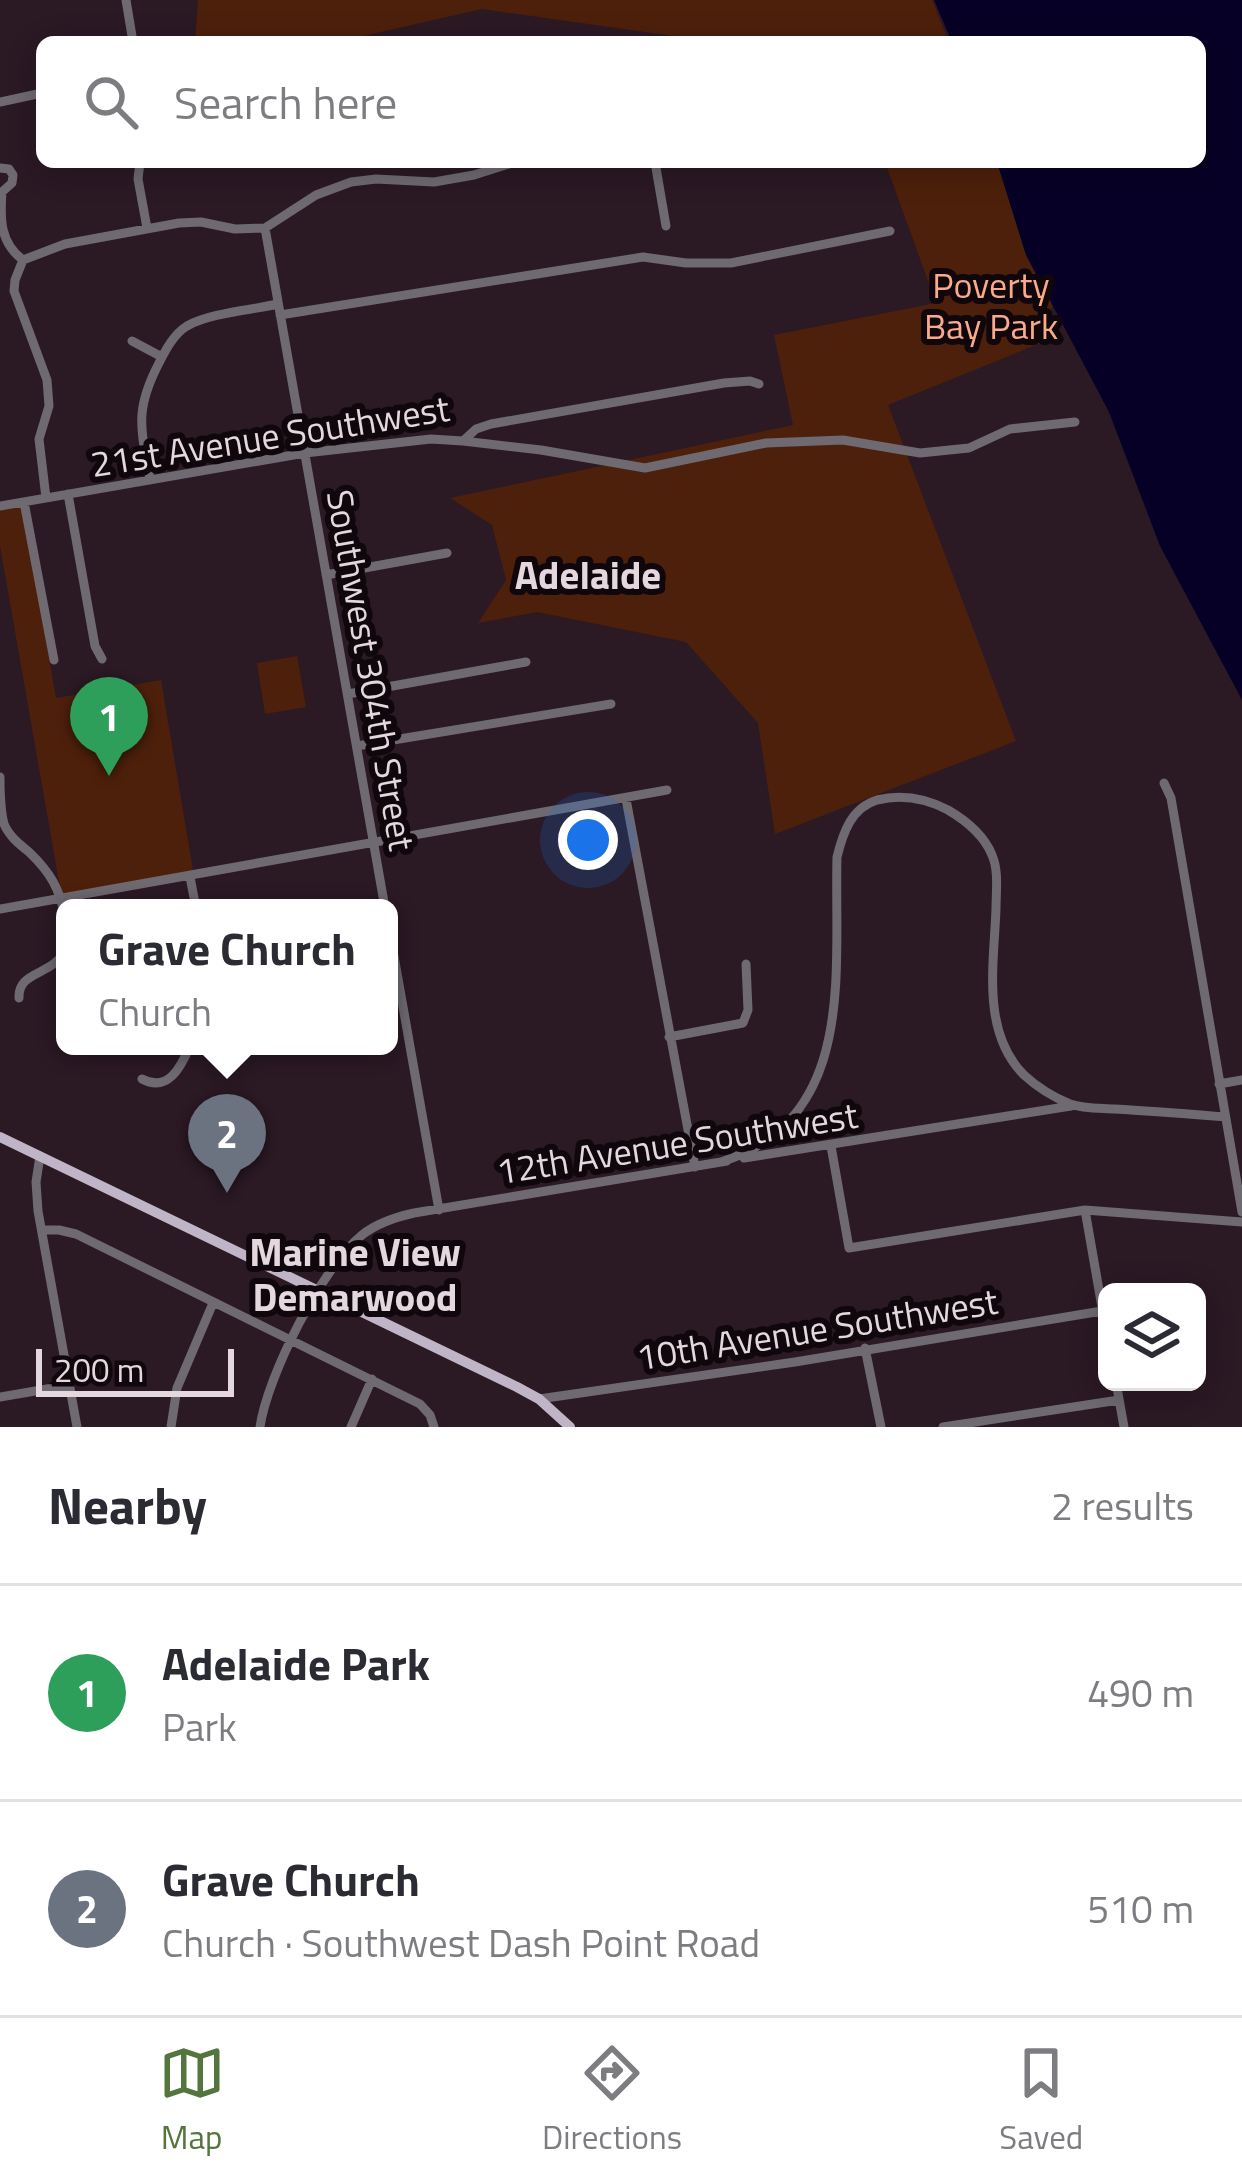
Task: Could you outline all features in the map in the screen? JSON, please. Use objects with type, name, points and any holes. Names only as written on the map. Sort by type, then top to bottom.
[{"type":"main road","points":[[0,1136],[539,1399],[570,1427]]},
{"type":"street","points":[[126,0],[132,36]]},
{"type":"street","points":[[0,102],[36,94]]},
{"type":"street","points":[[0,168],[13,175],[12,183],[1,192],[4,235],[12,252],[23,260]]},
{"type":"street","points":[[139,168],[147,228]]},
{"type":"street","points":[[46,498],[39,439],[50,397],[43,363],[14,291],[23,260],[65,244],[195,221],[235,229],[265,228],[316,196],[351,182],[446,181],[493,168]]},
{"type":"street","points":[[656,168],[666,226]]},
{"type":"street","name":"Southwest 304th Street","points":[[265,228],[384,899]]},
{"type":"street","points":[[150,480],[140,410],[162,357],[177,334],[193,323],[644,257],[731,263],[890,232]]},
{"type":"street","points":[[132,341],[162,357]]},
{"type":"street","name":"21st Avenue Southwest","points":[[0,506],[305,453],[431,439],[463,441],[491,424],[724,383],[759,384]]},
{"type":"street","points":[[463,441],[645,469],[766,443],[843,440],[920,453],[969,448],[1010,429],[1075,422]]},
{"type":"street","points":[[68,494],[95,646],[102,659]]},
{"type":"street","points":[[24,502],[54,660]]},
{"type":"street","points":[[326,575],[447,553]]},
{"type":"street","points":[[348,694],[526,662]]},
{"type":"street","points":[[357,746],[611,704]]},
{"type":"street","points":[[0,777],[5,826],[46,870],[62,898]]},
{"type":"street","points":[[1164,784],[1171,798],[1242,1212]]},
{"type":"street","points":[[56,899],[667,790]]},
{"type":"street","points":[[721,1162],[774,1137],[810,1095],[828,1044],[832,1012],[836,856],[854,816],[881,799],[913,797],[931,802],[959,818],[988,847],[996,876],[994,1011],[1002,1044],[1032,1083],[1074,1106]]},
{"type":"street","points":[[626,799],[695,1167]]},
{"type":"street","points":[[190,877],[194,899]]},
{"type":"street","points":[[0,909],[56,899]]},
{"type":"street","points":[[19,998],[18,988],[24,980],[56,963]]},
{"type":"street","points":[[669,1037],[743,1023],[748,1010],[746,964]]},
{"type":"street","points":[[398,979],[439,1210]]},
{"type":"street","points":[[142,1079],[152,1084],[170,1079],[185,1055]]},
{"type":"street","points":[[1219,1084],[1242,1080]]},
{"type":"street","name":"12th Avenue Southwest","points":[[260,1427],[267,1397],[317,1290],[367,1231],[394,1218],[1074,1106],[1225,1117]]},
{"type":"street","points":[[831,1145],[849,1249],[1084,1210],[1242,1222]]},
{"type":"street","points":[[40,1156],[36,1195],[77,1427]]},
{"type":"street","points":[[1084,1210],[1098,1289]]},
{"type":"street","points":[[42,1229],[76,1234],[372,1379],[419,1404],[434,1427]]},
{"type":"street","points":[[171,1427],[182,1375],[213,1303]]},
{"type":"street","name":"10th Avenue Southwest","points":[[539,1399],[1098,1312]]},
{"type":"street","points":[[865,1348],[881,1427]]},
{"type":"street","points":[[351,1427],[372,1379]]},
{"type":"street","points":[[0,1397],[70,1385]]},
{"type":"street","points":[[1118,1391],[1124,1427]]},
{"type":"street","points":[[943,1427],[1119,1400]]},
{"type":"green space","points":[[198,0],[932,0],[947,36],[674,36],[482,9],[363,36],[195,36]]},
{"type":"green space","name":"Poverty Bay Park","points":[[887,168],[999,168],[1026,255],[1052,305],[1048,340],[888,405],[1016,741],[775,834],[758,723],[686,642],[537,612],[478,623],[506,580],[492,525],[450,498],[793,425],[774,335],[936,303]]},
{"type":"green space","points":[[22,502],[56,698],[161,680],[194,876],[62,899],[0,546],[0,506]]},
{"type":"green space","points":[[297,656],[306,707],[265,714],[257,663]]},
{"type":"shaded area","points":[[934,0],[1242,0],[1242,700],[1160,546],[1109,412],[1026,255],[999,168],[1206,168],[1206,36],[949,36]]},
{"type":"place","name":"Adelaide Park","points":[[109,776]]},
{"type":"place","name":"Grave Church","points":[[227,1193]]},
{"type":"district","name":"Adelaide","points":[[588,575]]},
{"type":"district","name":"Marine View Demarwood","points":[[355,1274]]}]
